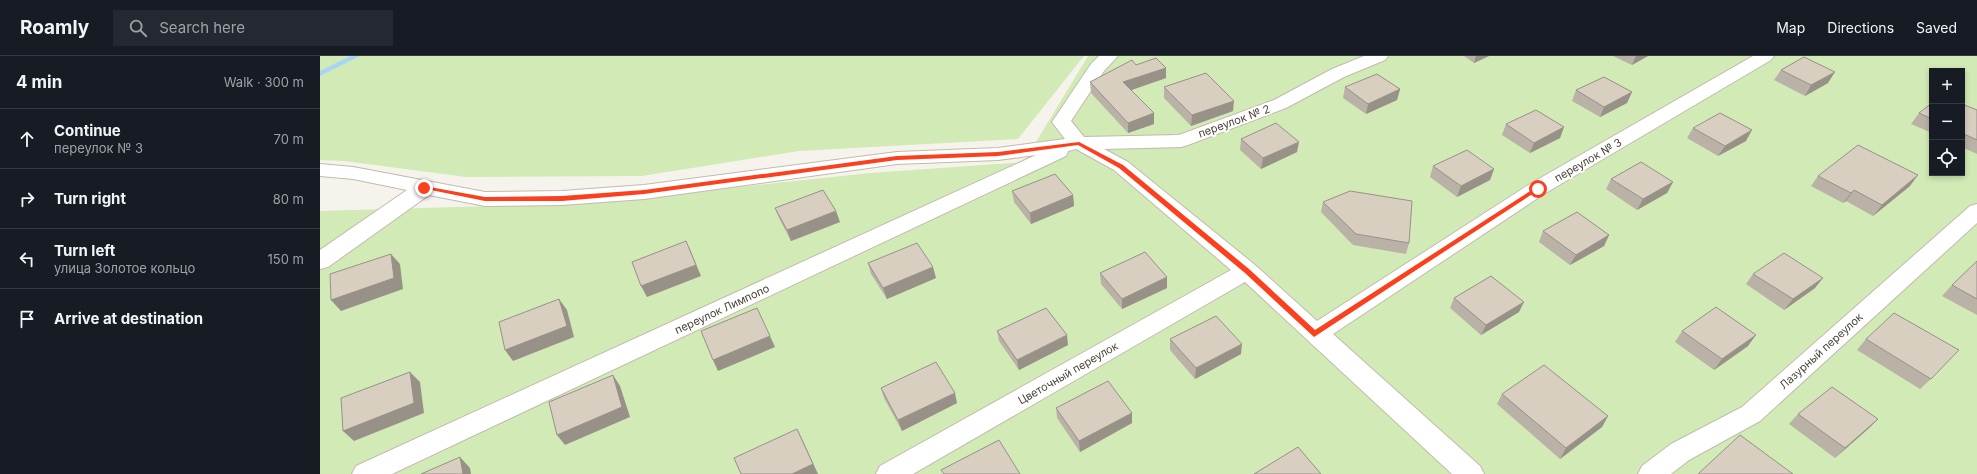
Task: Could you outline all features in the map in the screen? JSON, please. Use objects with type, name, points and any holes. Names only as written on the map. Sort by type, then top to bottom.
[{"type":"street","points":[[1109,56],[1098,68],[1062,122],[1079,144],[1121,166],[1247,271],[1466,472]]},
{"type":"street","name":"переулок № 2","points":[[320,170],[353,173],[485,199],[562,198],[644,192],[897,158],[998,154],[1079,144],[1181,141],[1280,104],[1338,73],[1379,56]]},
{"type":"street","name":"переулок № 3","points":[[1314,334],[1538,189],[1765,56]]},
{"type":"street","name":"переулок Лимпопо","points":[[365,474],[1079,144]]},
{"type":"street","points":[[320,261],[424,188]]},
{"type":"street","name":"Лазурный переулок","points":[[1651,474],[1680,452],[1751,414],[1977,211]]},
{"type":"street","name":"Цветочный переулок","points":[[889,474],[1247,271]]},
{"type":"green space","points":[[320,56],[1084,56],[1018,139],[799,151],[642,176],[466,177],[344,161],[320,160]]},
{"type":"green space","points":[[1088,56],[1977,56],[1977,474],[320,474],[320,211],[492,206],[614,200],[870,173],[1024,162]]},
{"type":"building","points":[[1804,57],[1835,72],[1811,85],[1781,70]]},
{"type":"building","points":[[1156,58],[1166,68],[1123,82],[1154,113],[1128,123],[1090,82],[1132,60],[1136,65]]},
{"type":"building","points":[[1206,73],[1234,101],[1192,115],[1164,87]]},
{"type":"building","points":[[1377,74],[1400,89],[1368,104],[1345,87]]},
{"type":"building","points":[[1604,77],[1632,92],[1604,107],[1576,90]]},
{"type":"building","points":[[1929,105],[1929,118],[1919,113]]},
{"type":"building","points":[[1965,105],[1977,110],[1977,140],[1965,134]]},
{"type":"building","points":[[1536,110],[1564,127],[1534,143],[1506,124]]},
{"type":"building","points":[[1720,113],[1752,130],[1725,146],[1693,128]]},
{"type":"building","points":[[1276,123],[1299,142],[1263,158],[1241,139]]},
{"type":"building","points":[[1858,145],[1918,175],[1882,205],[1854,190],[1851,193],[1818,176]]},
{"type":"building","points":[[1467,150],[1494,169],[1461,186],[1433,166]]},
{"type":"building","points":[[1641,162],[1673,182],[1643,199],[1611,179]]},
{"type":"building","points":[[1055,174],[1073,195],[1030,213],[1012,191]]},
{"type":"building","points":[[823,190],[836,211],[787,230],[775,208]]},
{"type":"building","points":[[1350,191],[1412,201],[1409,243],[1356,234],[1323,202]]},
{"type":"building","points":[[1577,212],[1609,235],[1576,255],[1543,231]]},
{"type":"building","points":[[686,241],[696,265],[641,286],[632,262]]},
{"type":"building","points":[[917,243],[933,267],[883,288],[868,263]]},
{"type":"building","points":[[1145,252],[1167,277],[1122,299],[1100,273]]},
{"type":"building","points":[[1784,253],[1823,278],[1793,299],[1753,274]]},
{"type":"building","points":[[391,254],[394,278],[331,300],[330,274]]},
{"type":"building","points":[[1977,261],[1977,299],[1952,285]]},
{"type":"building","points":[[1491,276],[1524,302],[1486,325],[1454,298]]},
{"type":"building","points":[[559,299],[567,326],[505,350],[499,322]]},
{"type":"building","points":[[1716,307],[1756,335],[1722,359],[1682,331]]},
{"type":"building","points":[[757,308],[770,336],[713,360],[701,331]]},
{"type":"building","points":[[1046,308],[1067,335],[1017,360],[997,331]]},
{"type":"building","points":[[1894,313],[1959,350],[1931,379],[1866,339]]},
{"type":"building","points":[[1216,316],[1242,344],[1196,368],[1170,339]]},
{"type":"building","points":[[936,362],[955,393],[898,420],[881,388]]},
{"type":"building","points":[[1544,365],[1608,416],[1566,448],[1502,394]]},
{"type":"building","points":[[410,372],[414,403],[343,431],[341,398]]},
{"type":"building","points":[[613,375],[622,407],[557,435],[549,402]]},
{"type":"building","points":[[1108,381],[1132,413],[1079,441],[1056,408]]},
{"type":"building","points":[[1832,387],[1878,419],[1845,448],[1798,414]]},
{"type":"building","points":[[797,429],[813,464],[792,474],[741,474],[734,458]]},
{"type":"building","points":[[1740,435],[1793,474],[1698,474]]},
{"type":"building","points":[[999,440],[1020,474],[944,474],[941,470]]},
{"type":"building","points":[[1298,447],[1321,474],[1254,474]]},
{"type":"building","points":[[460,457],[463,474],[421,474]]},
{"type":"waterway","points":[[320,74],[356,56]]},
{"type":"route","points":[[424,188],[485,199],[562,198],[644,192],[780,175],[897,158],[998,154],[1079,144],[1121,166],[1247,271],[1314,334],[1538,189]]}]
